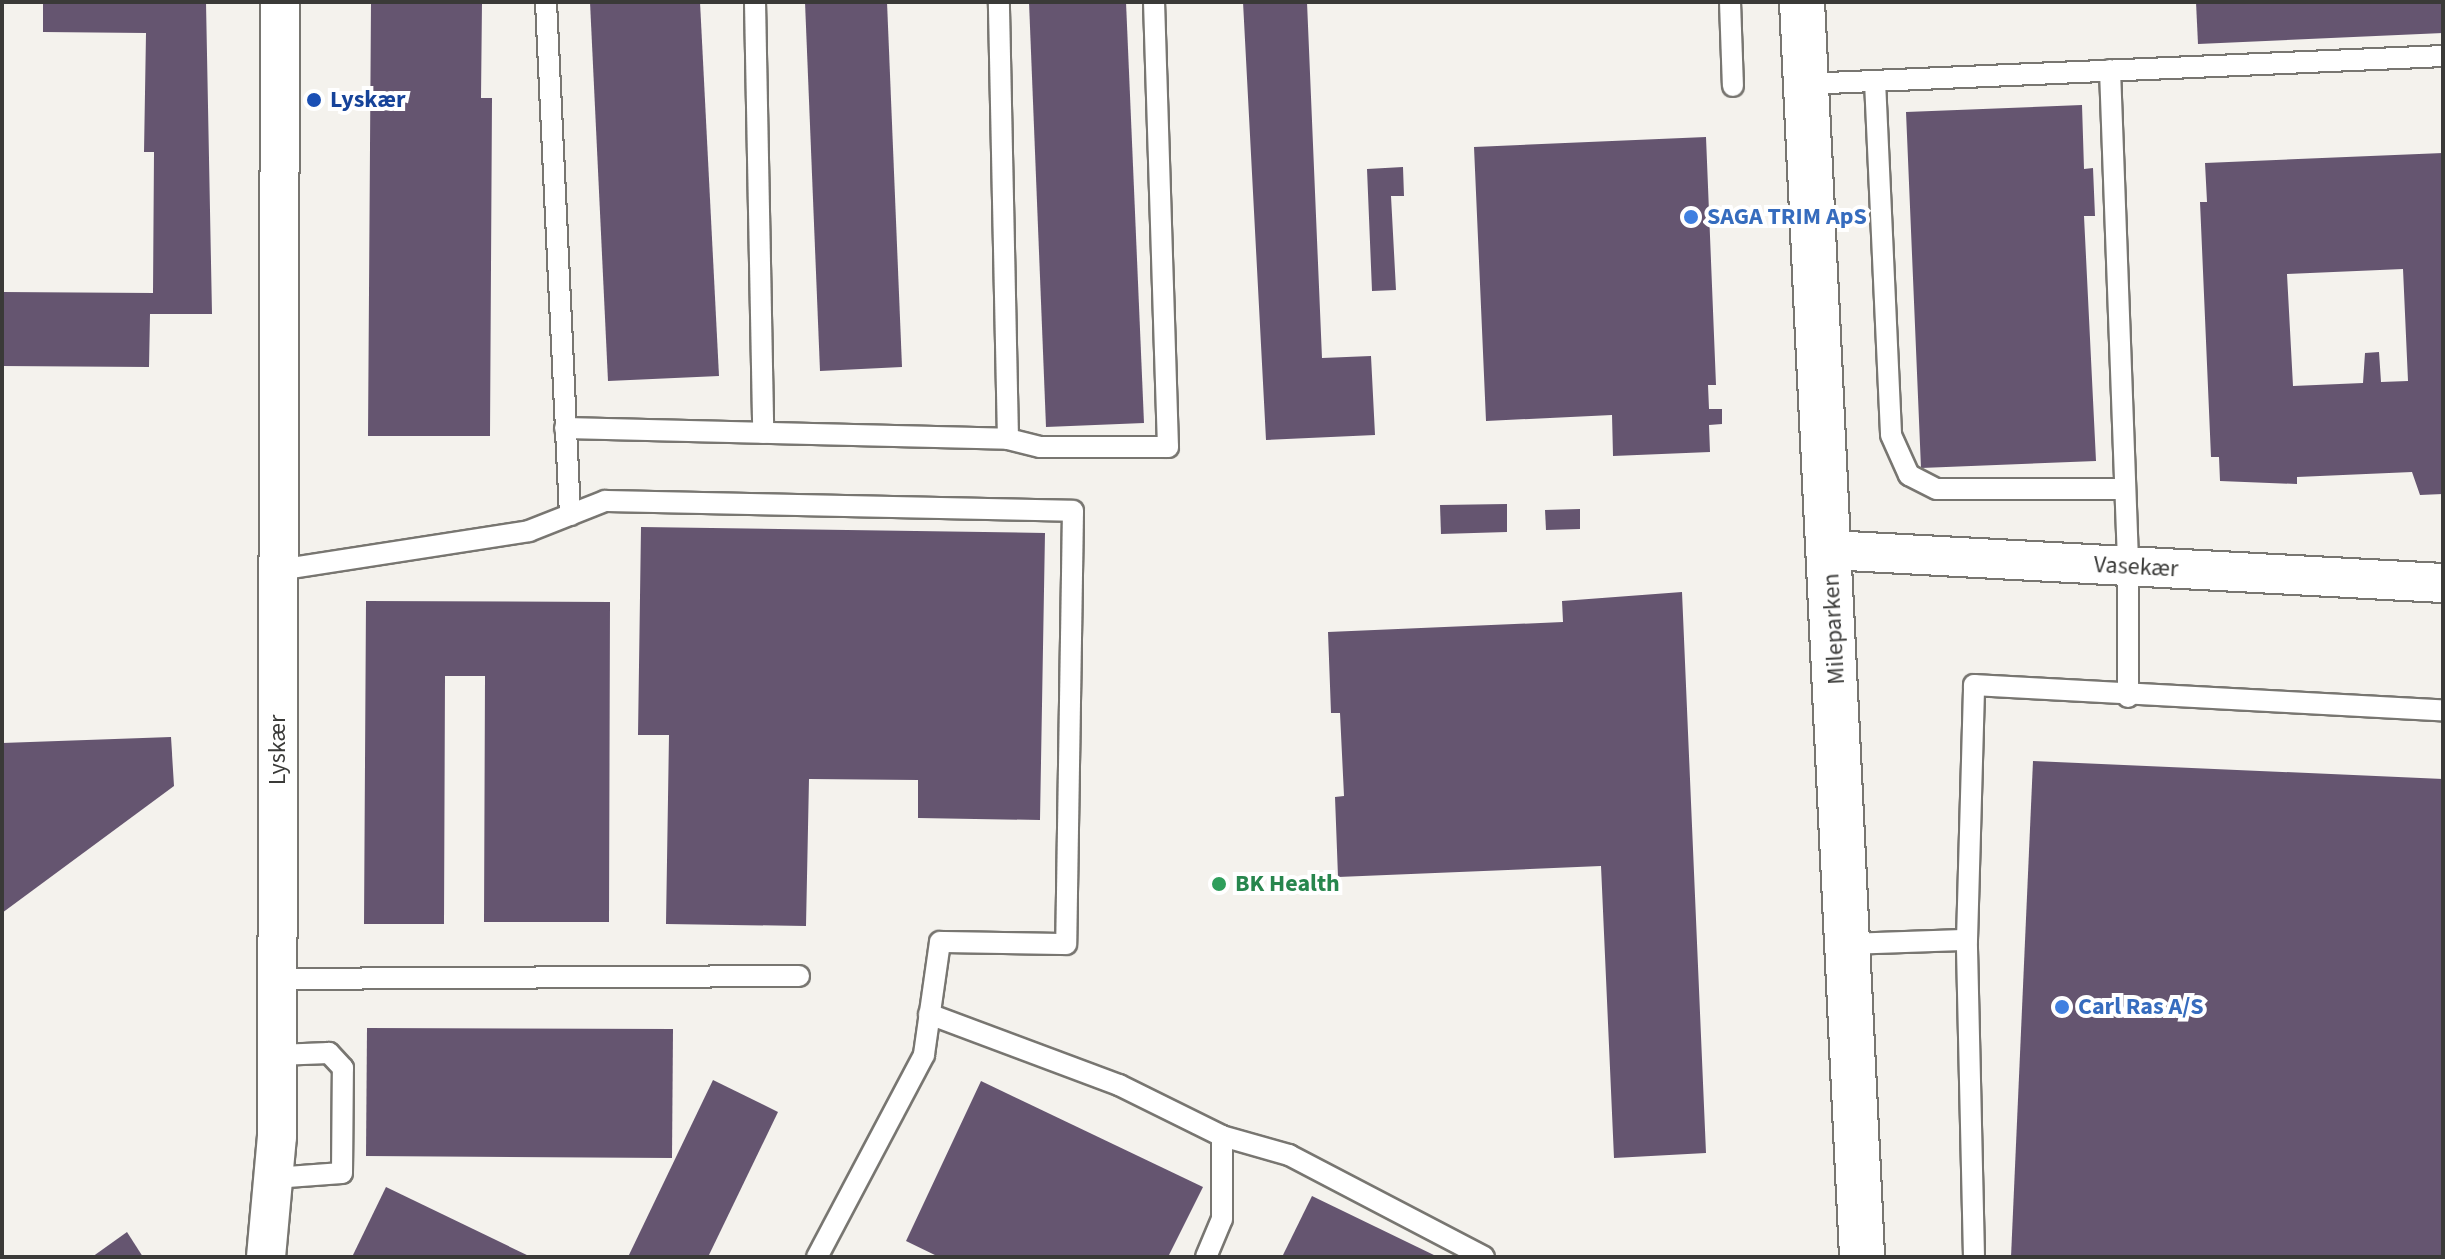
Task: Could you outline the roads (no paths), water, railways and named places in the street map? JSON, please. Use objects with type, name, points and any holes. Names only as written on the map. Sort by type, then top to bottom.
[{"type":"street","name":"Lyskær","points":[[266,1257],[274,1178],[277,1055],[280,2]]},
{"type":"street","name":"Mileparken","points":[[1802,2],[1850,944],[1862,1257]]},
{"type":"street","name":"Vasekær","points":[[1829,550],[2443,583]]},
{"type":"lane","points":[[546,2],[570,515]]},
{"type":"lane","points":[[755,2],[763,433]]},
{"type":"lane","points":[[999,2],[1008,439]]},
{"type":"lane","points":[[565,428],[1008,439],[1040,447],[1168,447],[1154,2]]},
{"type":"lane","points":[[1730,2],[1733,86]]},
{"type":"lane","points":[[1805,84],[2443,56]]},
{"type":"lane","points":[[2110,70],[2128,566],[2128,697]]},
{"type":"lane","points":[[1875,81],[1891,435],[1909,475],[1937,489],[2125,489]]},
{"type":"lane","points":[[278,570],[529,531],[605,501],[1073,511],[1066,944],[940,942],[924,1055],[817,1257]]},
{"type":"lane","points":[[1974,1257],[1967,940],[1974,685],[2128,697],[2443,710]]},
{"type":"lane","points":[[1850,944],[1967,940]]},
{"type":"lane","points":[[277,979],[799,976]]},
{"type":"lane","points":[[929,1014],[1119,1085],[1222,1136],[1289,1155],[1484,1257]]},
{"type":"lane","points":[[274,1178],[342,1173],[343,1068],[329,1053],[277,1055]]},
{"type":"lane","points":[[1206,1257],[1222,1219],[1222,1136]]},
{"type":"place","name":"Lyskær","points":[[314,100]]},
{"type":"place","name":"SAGA TRIM ApS","points":[[1691,217]]},
{"type":"place","name":"BK Health","points":[[1219,884]]},
{"type":"place","name":"Carl Ras A/S","points":[[2062,1007]]}]
